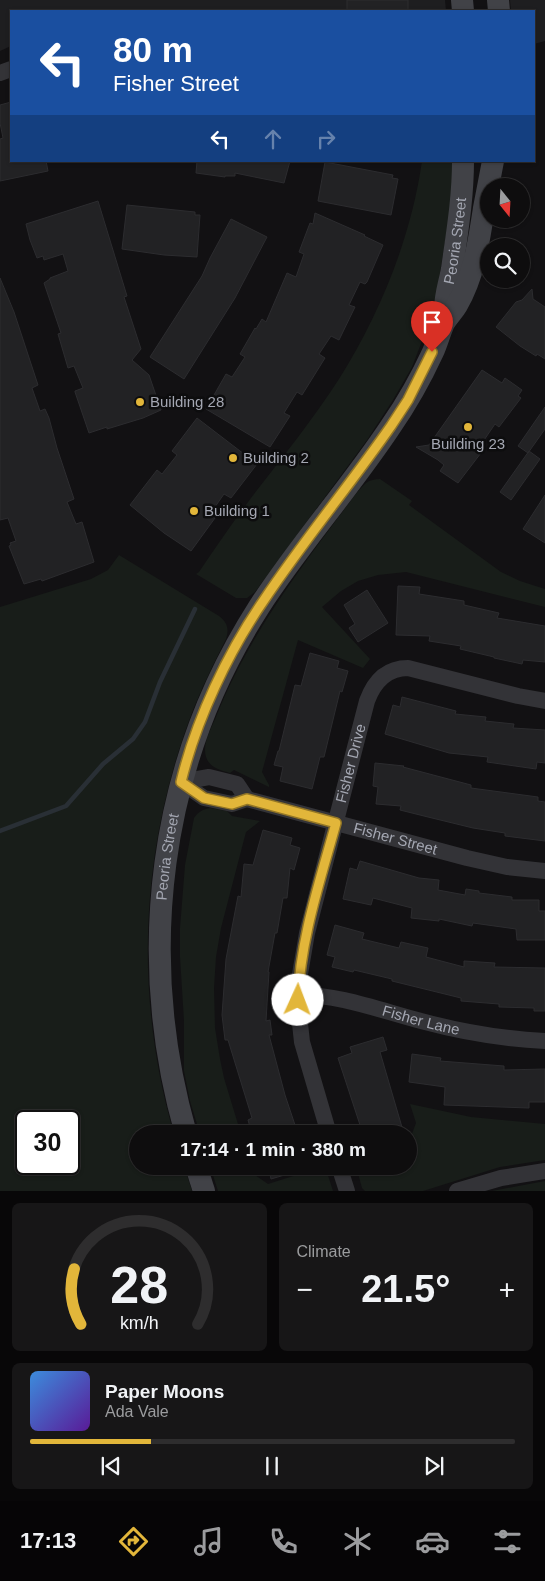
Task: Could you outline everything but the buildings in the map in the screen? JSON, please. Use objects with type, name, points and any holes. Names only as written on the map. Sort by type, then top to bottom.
[{"type":"main road","name":"Peoria Street","points":[[445,321],[444,300],[452,271],[460,216],[463,162]]},
{"type":"main road","name":"Peoria Street","points":[[184,1125],[169,1062],[161,1002],[159,959],[163,874],[181,782],[191,748],[224,670],[243,633],[267,595],[391,426],[420,377],[445,321],[457,306],[480,237],[493,162]]},
{"type":"main road","points":[[199,1175],[204,1191]]},
{"type":"street","name":"Fisher Drive","points":[[326,1125],[303,1048],[298,995],[299,974],[304,946],[336,823],[368,701],[375,684],[386,673],[397,669],[414,669],[518,696],[545,701]]},
{"type":"street","name":"Fisher Street","points":[[181,782],[204,798],[232,804],[247,799],[477,861],[545,871]]},
{"type":"street","name":"Fisher Lane","points":[[298,995],[328,997],[476,1034],[545,1041]]},
{"type":"street","points":[[457,1191],[501,1178],[545,1171]]},
{"type":"street","points":[[343,1175],[347,1191]]},
{"type":"shaded area","points":[[0,0],[445,0],[446,10],[10,10],[10,46],[0,51]]},
{"type":"shaded area","points":[[510,0],[545,0],[545,41],[535,44],[535,10],[511,10]]},
{"type":"shaded area","points":[[422,162],[454,162],[453,192],[434,310],[412,367],[367,440],[255,592],[247,598],[236,598],[196,574],[318,410],[354,354],[392,274],[402,247],[417,190]]},
{"type":"shaded area","points":[[380,479],[412,501],[409,505],[501,572],[520,581],[545,589],[545,607],[406,572],[378,575],[358,581],[341,591],[322,607],[370,659],[363,668],[298,640],[262,772],[269,787],[234,770],[230,773],[216,768],[210,764],[206,757],[205,747],[208,737],[228,690],[255,639],[286,590],[354,496],[368,482]]},
{"type":"shaded area","points":[[119,555],[219,616],[226,624],[227,629],[226,639],[194,708],[173,769],[161,820],[152,872],[148,925],[148,978],[161,1082],[172,1125],[129,1125],[129,1175],[187,1175],[192,1191],[0,1191],[0,607],[91,579],[108,570]]},
{"type":"shaded area","points":[[205,809],[227,811],[232,816],[260,821],[246,832],[221,928],[216,957],[214,988],[215,1028],[224,1078],[238,1125],[197,1125],[184,1071],[180,928],[185,865],[194,818]]},
{"type":"shaded area","points":[[410,1104],[471,1117],[545,1124],[545,1160],[500,1167],[423,1191],[365,1191],[362,1188],[358,1175],[417,1175],[416,1123]]},
{"type":"shaded area","points":[[213,1175],[255,1175],[268,1184],[296,1175],[328,1175],[333,1191],[218,1191]]},
{"type":"shaded area","points":[[545,1181],[545,1191],[492,1191]]},
{"type":"waterway","points":[[0,831],[66,806],[103,764],[133,739],[145,722],[160,682],[195,609]]},
{"type":"place","name":"Building 28","points":[[140,402]]},
{"type":"place","name":"Building 23","points":[[468,427]]},
{"type":"place","name":"Building 2","points":[[233,458]]},
{"type":"place","name":"Building 1","points":[[194,511]]},
{"type":"route","points":[[298,1000],[299,974],[304,946],[336,823],[247,799],[232,804],[204,798],[181,782],[194,739],[214,692],[232,653],[250,622],[270,590],[370,457],[391,426],[408,400],[432,352]]}]
